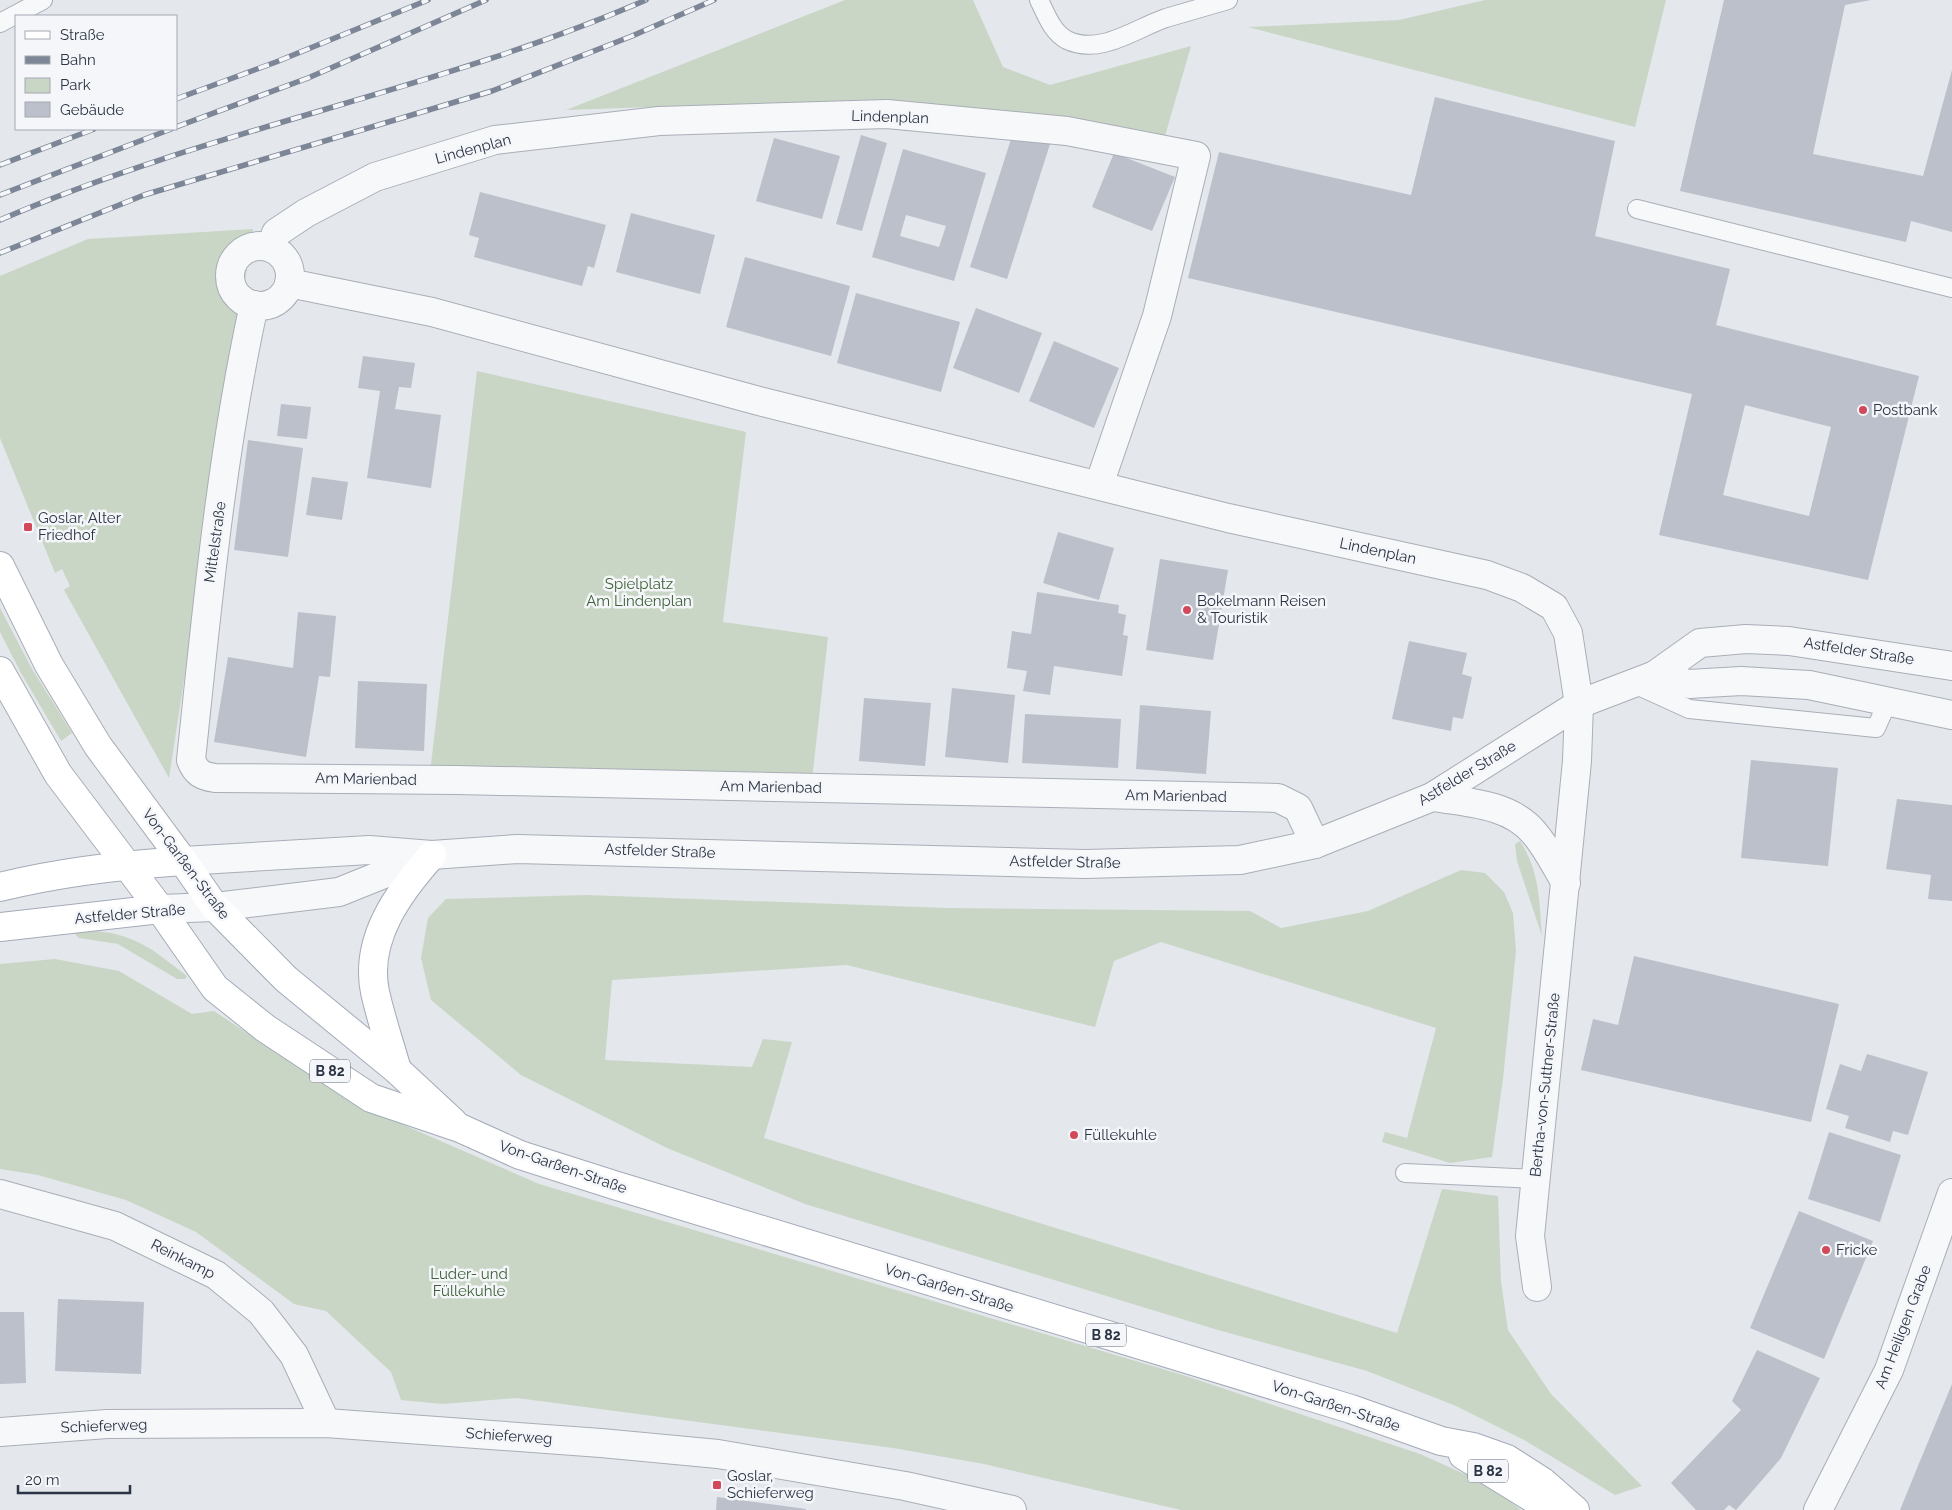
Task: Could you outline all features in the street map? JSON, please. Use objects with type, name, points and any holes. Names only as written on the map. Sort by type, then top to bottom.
[{"type":"main road","name":"Von-Garßen-Straße","points":[[0,566],[49,665],[98,746],[215,907],[286,979],[398,1070],[460,1128]]},
{"type":"main road","name":"Von-Garßen-Straße","points":[[0,671],[58,774],[160,909],[215,988],[265,1028],[371,1098],[460,1128],[520,1155],[614,1185],[1333,1404],[1441,1441],[1473,1448],[1507,1460],[1544,1482],[1575,1510]]},
{"type":"main road","points":[[398,1070],[375,990],[375,948],[384,923],[402,889],[432,855]]},
{"type":"main road","name":"Astfelder Straße","points":[[0,887],[23,881],[125,865],[183,861]]},
{"type":"main road","name":"Astfelder Straße","points":[[0,927],[160,909]]},
{"type":"main road","name":"Von-Garßen-Straße","points":[[1441,1441],[1552,1510]]},
{"type":"street","name":"Lindenplan","points":[[271,248],[276,233],[306,213],[375,177],[495,140],[659,121],[887,114],[1067,131],[1196,156],[1157,316],[1098,484]]},
{"type":"street","points":[[259,246],[271,248],[281,254],[288,265],[289,283],[284,293],[276,301],[265,305],[254,305],[242,300],[234,291],[230,280],[231,267],[247,249],[259,246]]},
{"type":"street","name":"Lindenplan","points":[[289,283],[432,312],[759,401],[1098,484],[1228,518],[1487,575],[1522,588],[1554,607],[1568,633],[1579,704]]},
{"type":"street","name":"Mittelstraße","points":[[202,776],[195,770],[191,760],[209,584],[239,371],[254,305]]},
{"type":"street","name":"Astfelder Straße","points":[[183,861],[369,850],[432,855],[517,849],[595,849],[1085,864],[1240,860],[1314,844],[1432,797],[1579,704],[1644,679],[1700,643],[1746,639],[1789,641],[1835,646],[1952,666]]},
{"type":"street","points":[[1644,679],[1689,684],[1741,682],[1809,685],[1952,715]]},
{"type":"street","name":"Bertha-von-Suttner-Straße","points":[[1537,1287],[1530,1236],[1578,761],[1579,704]]},
{"type":"street","name":"Am Marienbad","points":[[202,776],[215,778],[457,780],[1278,798],[1298,808],[1314,844]]},
{"type":"street","points":[[1432,797],[1484,805],[1512,815],[1534,833],[1566,883]]},
{"type":"street","name":"Astfelder Straße","points":[[160,909],[215,907],[339,892],[432,855]]},
{"type":"street","name":"Am Heiligen Grabe","points":[[1818,1510],[1889,1370],[1952,1193]]},
{"type":"street","name":"Reinkamp","points":[[0,1194],[114,1226],[216,1275],[260,1312],[294,1354],[326,1423]]},
{"type":"street","name":"Schieferweg","points":[[0,1432],[107,1424],[326,1423],[601,1443],[718,1454],[905,1486],[1012,1510]]},
{"type":"lane","points":[[3,21],[43,0]]},
{"type":"lane","points":[[1039,0],[1050,25],[1068,40],[1092,44],[1116,40],[1148,25],[1228,0]]},
{"type":"lane","points":[[1637,209],[1952,288]]},
{"type":"lane","points":[[1644,679],[1689,708],[1876,728],[1888,701]]},
{"type":"lane","points":[[1405,1173],[1535,1179]]},
{"type":"green space","points":[[845,0],[973,0],[1003,67],[1050,85],[1191,46],[1163,143],[951,110],[764,103],[566,110]]},
{"type":"green space","points":[[1485,0],[1666,0],[1635,127],[1248,27],[1399,20]]},
{"type":"green space","points":[[253,229],[169,778],[64,590],[70,586],[62,569],[55,573],[0,438],[0,276],[88,239]]},
{"type":"green space","name":"Spielplatz Am Lindenplan","points":[[477,371],[746,432],[723,622],[828,637],[812,780],[430,773]]},
{"type":"green space","points":[[0,608],[32,669],[72,733],[61,741],[21,673],[0,632]]},
{"type":"green space","points":[[1520,841],[1527,853],[1535,875],[1542,936],[1517,861],[1515,844]]},
{"type":"green space","points":[[1461,870],[1485,873],[1504,892],[1513,913],[1516,951],[1503,1079],[1492,1157],[1450,1163],[1382,1142],[1385,1132],[1407,1138],[1436,1028],[1161,942],[1114,961],[1095,1027],[847,965],[612,980],[605,1060],[752,1067],[763,1039],[792,1042],[764,1138],[1397,1333],[1442,1189],[1498,1196],[1501,1282],[1508,1330],[1551,1394],[1642,1486],[1615,1495],[1526,1441],[1456,1406],[1367,1371],[1218,1330],[805,1204],[667,1148],[521,1075],[431,1000],[421,958],[428,918],[446,899],[586,895],[947,908],[1250,911],[1281,928],[1368,911]]},
{"type":"green space","points":[[96,931],[135,940],[155,952],[187,976],[185,979],[177,979],[118,944],[79,938],[74,933]]},
{"type":"green space","name":"Luder- und Füllekuhle","points":[[55,959],[119,971],[192,1014],[214,1011],[351,1102],[539,1184],[1186,1376],[1420,1454],[1489,1485],[1521,1510],[1181,1510],[984,1464],[893,1448],[517,1398],[443,1404],[401,1400],[391,1372],[326,1311],[294,1304],[196,1232],[126,1200],[38,1175],[0,1169],[0,964]]},
{"type":"building","points":[[1724,0],[1871,0],[1845,5],[1813,154],[1923,176],[1952,70],[1952,232],[1911,221],[1906,242],[1680,191]]},
{"type":"building","points":[[1435,97],[1615,141],[1595,236],[1730,269],[1716,325],[1919,376],[1868,580],[1659,535],[1692,394],[1188,278],[1219,152],[1411,195]],"holes":[[[1745,405],[1831,427],[1809,516],[1723,495]]]},
{"type":"building","points":[[1013,133],[1050,144],[1007,279],[970,267]]},
{"type":"building","points":[[861,135],[887,143],[862,231],[836,224]]},
{"type":"building","points":[[774,138],[840,156],[822,219],[756,201]]},
{"type":"building","points":[[903,149],[986,173],[954,281],[872,257]],"holes":[[[906,215],[946,226],[939,247],[900,236]]]},
{"type":"building","points":[[1114,153],[1175,177],[1152,231],[1092,207]]},
{"type":"building","points":[[480,192],[606,225],[594,268],[588,266],[582,286],[474,257],[479,238],[469,235]]},
{"type":"building","points":[[631,213],[715,235],[700,294],[616,272]]},
{"type":"building","points":[[745,257],[850,286],[831,356],[726,327]]},
{"type":"building","points":[[856,293],[960,322],[941,392],[837,363]]},
{"type":"building","points":[[976,308],[1042,333],[1019,393],[953,368]]},
{"type":"building","points":[[1054,341],[1119,368],[1094,428],[1029,401]]},
{"type":"building","points":[[363,356],[415,363],[411,388],[399,387],[395,409],[441,415],[431,488],[367,478],[380,391],[358,388]]},
{"type":"building","points":[[281,404],[311,407],[307,439],[277,436]]},
{"type":"building","points":[[248,440],[303,448],[288,557],[234,550]]},
{"type":"building","points":[[312,477],[348,482],[342,520],[306,515]]},
{"type":"building","points":[[1058,532],[1114,548],[1099,600],[1043,583]]},
{"type":"building","name":"Bokelmann Reisen & Touristik","points":[[1160,559],[1228,570],[1213,660],[1146,650]]},
{"type":"building","points":[[1037,592],[1119,605],[1118,613],[1126,615],[1123,635],[1128,636],[1122,676],[1054,666],[1050,695],[1023,691],[1027,671],[1007,668],[1012,631],[1031,634]]},
{"type":"building","points":[[298,612],[336,616],[330,677],[319,676],[306,757],[214,742],[228,657],[293,668]]},
{"type":"building","points":[[1409,641],[1467,653],[1462,674],[1472,677],[1463,719],[1453,717],[1451,731],[1392,719]]},
{"type":"building","points":[[358,681],[427,684],[424,751],[355,748]]},
{"type":"building","points":[[952,688],[1015,695],[1008,763],[945,757]]},
{"type":"building","points":[[864,698],[931,703],[925,766],[859,761]]},
{"type":"building","points":[[1140,705],[1211,711],[1206,774],[1136,769]]},
{"type":"building","points":[[1025,714],[1121,719],[1118,768],[1022,763]]},
{"type":"building","points":[[1751,760],[1838,768],[1828,866],[1741,858]]},
{"type":"building","points":[[1897,799],[1952,805],[1952,901],[1928,899],[1931,875],[1886,869]]},
{"type":"building","points":[[1634,956],[1839,1004],[1811,1122],[1581,1070],[1593,1019],[1618,1025]]},
{"type":"building","points":[[1867,1054],[1928,1072],[1908,1135],[1893,1131],[1890,1142],[1845,1128],[1849,1116],[1826,1109],[1840,1064],[1861,1071]]},
{"type":"building","points":[[1829,1132],[1901,1155],[1880,1222],[1808,1199]]},
{"type":"building","points":[[1799,1211],[1873,1241],[1824,1359],[1750,1328]]},
{"type":"building","points":[[58,1299],[144,1302],[141,1374],[55,1371]]},
{"type":"building","points":[[0,1312],[24,1312],[26,1383],[0,1384]]},
{"type":"building","points":[[1757,1350],[1820,1378],[1781,1458],[1736,1510],[1729,1505],[1724,1510],[1696,1510],[1671,1483],[1741,1410],[1732,1401]]},
{"type":"building","points":[[1952,1384],[1952,1510],[1900,1510],[1920,1461]]},
{"type":"building","points":[[717,1497],[806,1509],[806,1510],[716,1510]]},
{"type":"railway","points":[[178,98],[276,62],[428,0]]},
{"type":"railway","points":[[178,126],[308,78],[486,0]]},
{"type":"railway","points":[[0,220],[79,188],[160,160],[486,60],[567,32],[646,0]]},
{"type":"railway","points":[[0,253],[144,195],[492,91],[632,36],[714,0]]},
{"type":"railway","points":[[0,165],[91,130]]},
{"type":"railway","points":[[0,195],[168,130]]},
{"type":"place","name":"Postbank","points":[[1863,410]]},
{"type":"place","name":"Goslar, Alter Friedhof","points":[[28,527]]},
{"type":"place","name":"Bokelmann Reisen & Touristik","points":[[1187,610]]},
{"type":"place","name":"Füllekuhle","points":[[1074,1135]]},
{"type":"place","name":"Fricke","points":[[1826,1250]]},
{"type":"place","name":"Goslar, Schieferweg","points":[[717,1485]]}]
